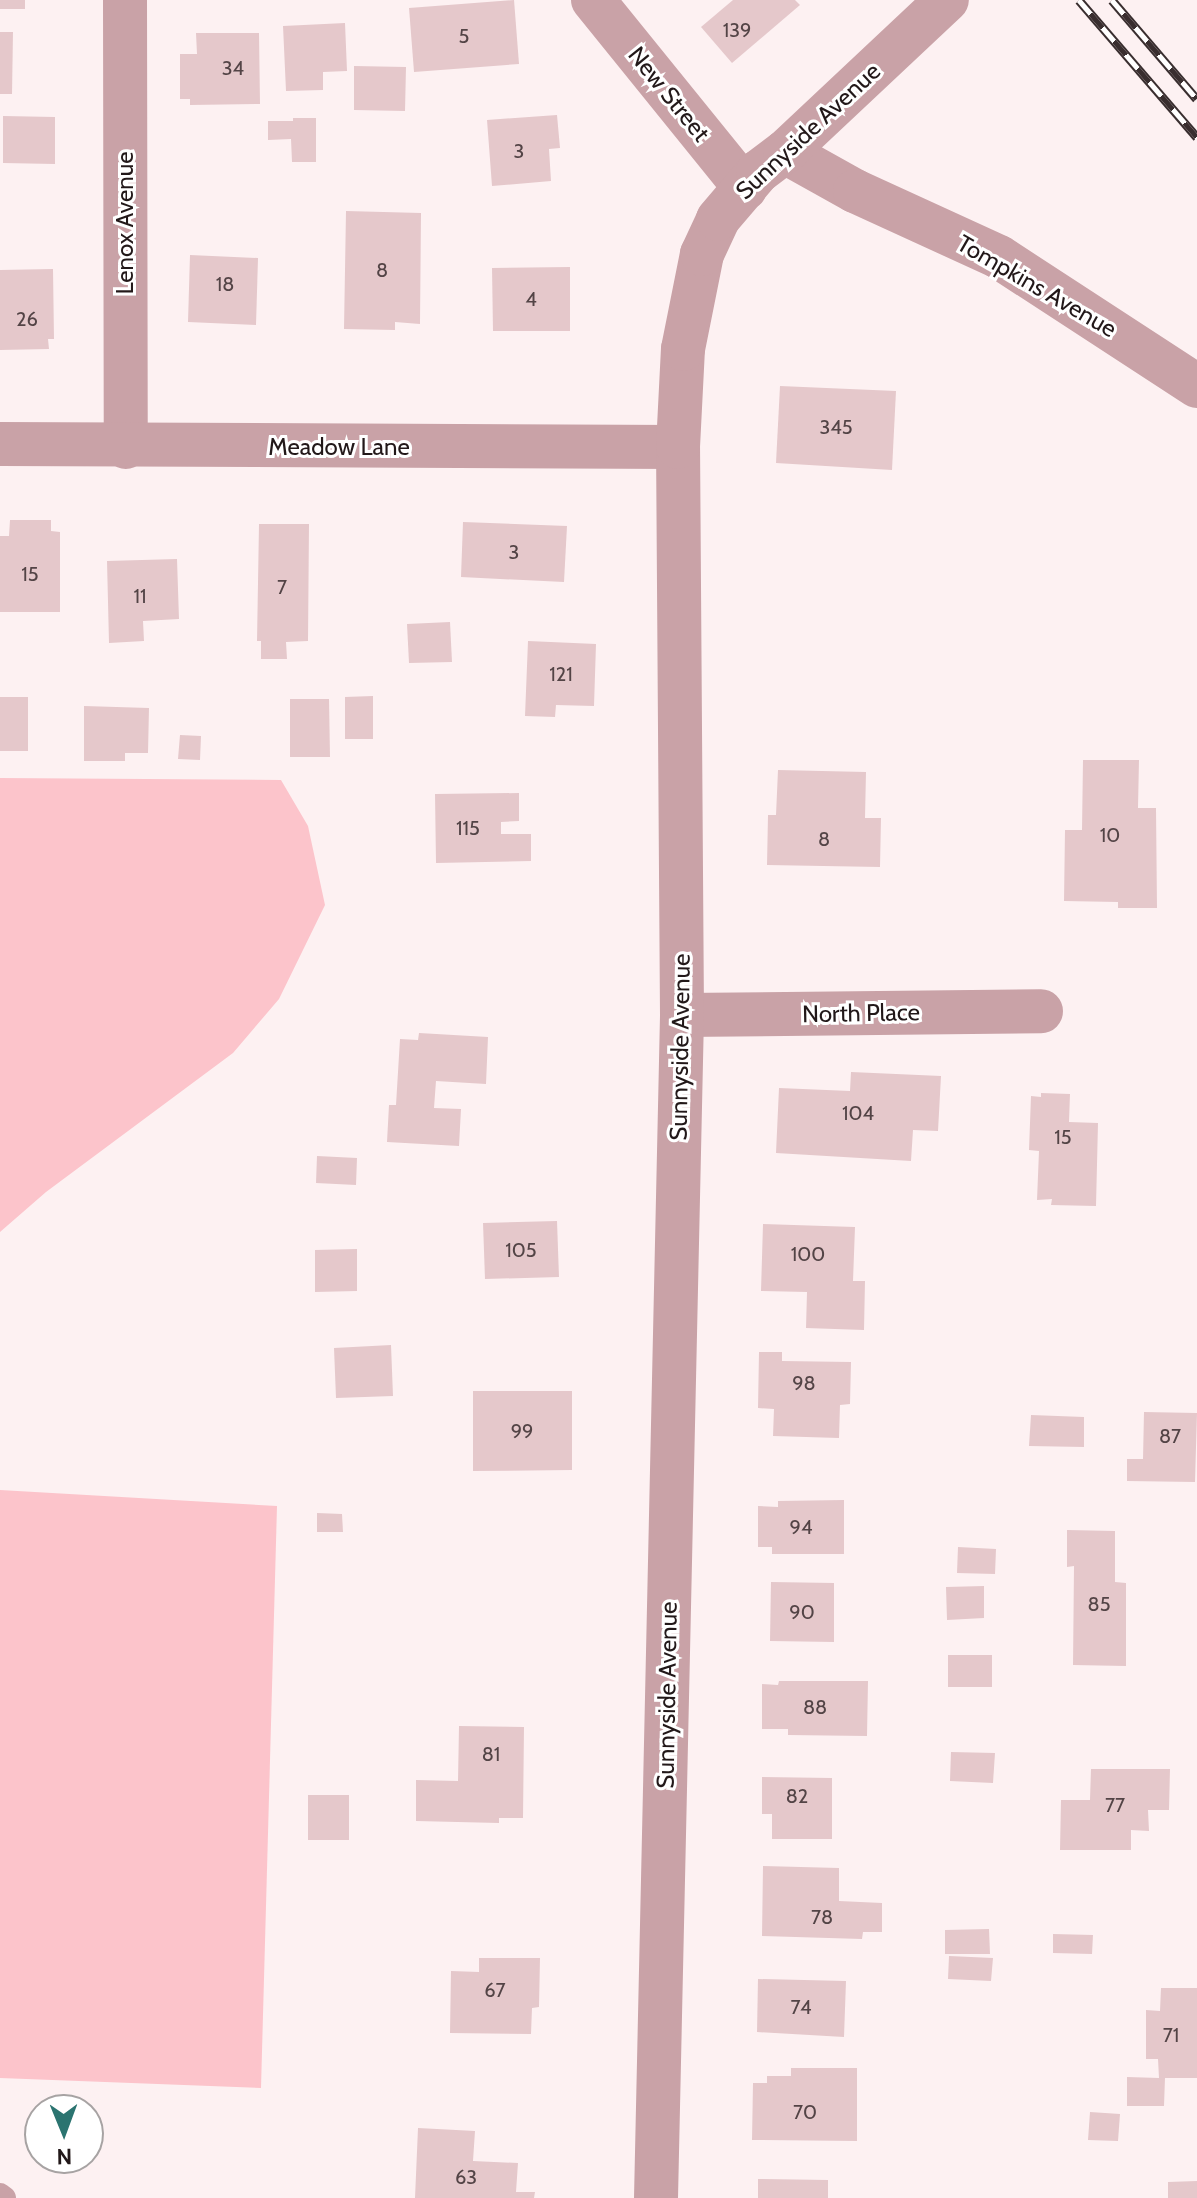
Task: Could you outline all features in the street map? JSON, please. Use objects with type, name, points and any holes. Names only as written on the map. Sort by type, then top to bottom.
[{"type":"street","name":"Lenox Avenue","points":[[125,0],[126,447]]},
{"type":"street","name":"New Street","points":[[593,0],[745,188]]},
{"type":"street","name":"Sunnyside Avenue","points":[[656,2198],[682,1015],[678,447],[683,349],[702,254],[718,219],[758,172],[785,152],[947,0]]},
{"type":"street","name":"Tompkins Avenue","points":[[785,152],[855,191],[999,257],[1197,386]]},
{"type":"street","name":"Meadow Lane","points":[[0,444],[126,447],[678,447]]},
{"type":"street","name":"North Place","points":[[682,1015],[1041,1011]]},
{"type":"shaded area","points":[[0,778],[281,780],[308,826],[325,905],[279,999],[233,1053],[46,1192],[0,1232]]},
{"type":"shaded area","points":[[0,1490],[277,1506],[261,2088],[0,2078]]},
{"type":"building","points":[[0,0],[25,0],[25,9],[0,9]]},
{"type":"building","points":[[514,0],[519,64],[414,72],[409,8]]},
{"type":"building","points":[[733,0],[795,0],[800,5],[732,63],[701,27]]},
{"type":"building","points":[[345,23],[347,71],[323,72],[323,90],[286,91],[283,26]]},
{"type":"building","points":[[0,32],[13,32],[12,94],[0,94]]},
{"type":"building","points":[[196,33],[259,33],[260,104],[190,105],[190,99],[180,99],[180,54],[197,54]]},
{"type":"building","points":[[354,66],[406,67],[405,111],[354,110]]},
{"type":"building","points":[[557,115],[560,148],[549,149],[551,181],[492,186],[487,120]]},
{"type":"building","points":[[3,116],[55,117],[55,164],[3,163]]},
{"type":"building","points":[[293,118],[316,118],[316,162],[292,162],[291,139],[268,140],[268,121],[293,121]]},
{"type":"building","points":[[346,211],[421,213],[420,324],[395,322],[395,330],[344,329]]},
{"type":"building","points":[[190,255],[258,258],[256,325],[188,322]]},
{"type":"building","points":[[570,267],[570,331],[493,331],[492,268]]},
{"type":"building","points":[[53,269],[54,339],[48,339],[49,349],[0,350],[0,270]]},
{"type":"building","points":[[780,386],[896,391],[892,470],[776,463]]},
{"type":"building","points":[[10,520],[51,520],[51,531],[60,532],[60,612],[0,612],[0,536],[9,536]]},
{"type":"building","points":[[463,522],[567,526],[564,582],[461,577]]},
{"type":"building","points":[[259,524],[309,524],[308,641],[286,642],[287,659],[261,659],[261,641],[257,641]]},
{"type":"building","points":[[177,559],[179,619],[143,621],[144,641],[109,643],[107,561]]},
{"type":"building","points":[[450,622],[452,662],[409,663],[407,624]]},
{"type":"building","points":[[528,641],[596,644],[594,706],[556,705],[555,717],[525,716]]},
{"type":"building","points":[[373,696],[373,739],[345,739],[345,697]]},
{"type":"building","points":[[0,697],[28,697],[28,751],[0,751]]},
{"type":"building","points":[[290,699],[329,699],[330,757],[290,757]]},
{"type":"building","points":[[84,706],[149,708],[148,753],[125,753],[125,761],[84,761]]},
{"type":"building","points":[[180,735],[201,736],[200,760],[178,759]]},
{"type":"building","points":[[1083,760],[1139,760],[1138,808],[1156,808],[1157,908],[1118,908],[1118,902],[1064,901],[1065,830],[1082,830]]},
{"type":"building","points":[[778,770],[866,772],[865,818],[881,818],[880,867],[767,865],[768,815],[776,815]]},
{"type":"building","points":[[519,793],[519,821],[501,822],[501,834],[531,834],[531,861],[436,863],[435,794]]},
{"type":"building","points":[[419,1033],[488,1037],[486,1084],[436,1081],[434,1108],[461,1109],[459,1146],[387,1142],[389,1105],[396,1105],[400,1039],[418,1040]]},
{"type":"building","points":[[851,1072],[941,1076],[938,1131],[913,1130],[911,1161],[776,1153],[779,1088],[850,1091]]},
{"type":"building","points":[[1041,1093],[1070,1094],[1069,1122],[1098,1123],[1096,1206],[1051,1205],[1052,1199],[1037,1200],[1039,1151],[1029,1150],[1031,1096],[1041,1097]]},
{"type":"building","points":[[317,1156],[357,1158],[356,1185],[316,1183]]},
{"type":"building","points":[[557,1221],[559,1277],[485,1279],[483,1223]]},
{"type":"building","points":[[763,1224],[855,1227],[853,1281],[865,1281],[864,1330],[806,1328],[807,1292],[761,1291]]},
{"type":"building","points":[[357,1249],[357,1291],[315,1292],[315,1250]]},
{"type":"building","points":[[391,1345],[393,1396],[336,1398],[334,1348]]},
{"type":"building","points":[[759,1352],[782,1352],[782,1361],[851,1362],[850,1404],[840,1405],[839,1438],[773,1436],[774,1409],[758,1408]]},
{"type":"building","points":[[473,1391],[572,1391],[572,1470],[473,1471]]},
{"type":"building","points":[[1144,1412],[1197,1413],[1195,1482],[1127,1481],[1127,1459],[1143,1459]]},
{"type":"building","points":[[1031,1415],[1084,1417],[1084,1447],[1029,1446]]},
{"type":"building","points":[[844,1500],[844,1554],[772,1554],[772,1547],[758,1547],[758,1506],[778,1507],[778,1501]]},
{"type":"building","points":[[317,1513],[342,1514],[343,1532],[317,1532]]},
{"type":"building","points":[[1067,1530],[1115,1531],[1115,1582],[1126,1583],[1126,1666],[1073,1665],[1074,1566],[1067,1567]]},
{"type":"building","points":[[958,1547],[996,1549],[995,1574],[957,1573]]},
{"type":"building","points":[[771,1582],[834,1583],[834,1642],[770,1641]]},
{"type":"building","points":[[984,1586],[984,1618],[947,1620],[946,1587]]},
{"type":"building","points":[[948,1655],[992,1655],[992,1687],[948,1687]]},
{"type":"building","points":[[779,1681],[868,1681],[867,1736],[788,1735],[788,1729],[762,1729],[762,1684],[778,1685]]},
{"type":"building","points":[[459,1726],[524,1727],[523,1818],[499,1818],[499,1823],[416,1821],[416,1780],[458,1781]]},
{"type":"building","points":[[951,1752],[995,1753],[993,1783],[950,1781]]},
{"type":"building","points":[[1091,1769],[1170,1769],[1169,1810],[1148,1810],[1149,1831],[1131,1830],[1131,1850],[1060,1850],[1061,1800],[1090,1800]]},
{"type":"building","points":[[762,1777],[832,1778],[832,1839],[772,1839],[772,1814],[762,1814]]},
{"type":"building","points":[[308,1795],[349,1795],[349,1840],[308,1840]]},
{"type":"building","points":[[763,1866],[839,1868],[839,1901],[882,1903],[882,1932],[863,1932],[862,1939],[762,1936]]},
{"type":"building","points":[[989,1929],[990,1954],[945,1954],[945,1930]]},
{"type":"building","points":[[1053,1934],[1093,1935],[1092,1954],[1053,1953]]},
{"type":"building","points":[[949,1956],[993,1958],[991,1981],[948,1979]]},
{"type":"building","points":[[479,1958],[540,1958],[539,2007],[532,2008],[531,2034],[450,2033],[451,1971],[479,1972]]},
{"type":"building","points":[[758,1979],[846,1981],[844,2037],[757,2032]]},
{"type":"building","points":[[1161,1988],[1197,1988],[1197,2078],[1165,2078],[1164,2106],[1127,2106],[1127,2077],[1159,2078],[1158,2059],[1146,2059],[1146,2010],[1160,2011]]},
{"type":"building","points":[[791,2068],[857,2068],[857,2141],[752,2140],[753,2083],[767,2083],[767,2076],[791,2076]]},
{"type":"building","points":[[1090,2112],[1120,2114],[1118,2141],[1088,2140]]},
{"type":"building","points":[[418,2128],[475,2131],[473,2161],[518,2163],[516,2192],[535,2192],[534,2198],[415,2198]]},
{"type":"building","points":[[758,2179],[828,2180],[828,2198],[758,2198]]},
{"type":"building","points":[[1197,2181],[1197,2198],[1168,2198],[1168,2182]]},
{"type":"railway","points":[[1079,0],[1197,137]]},
{"type":"railway","points":[[1112,0],[1197,99]]}]
